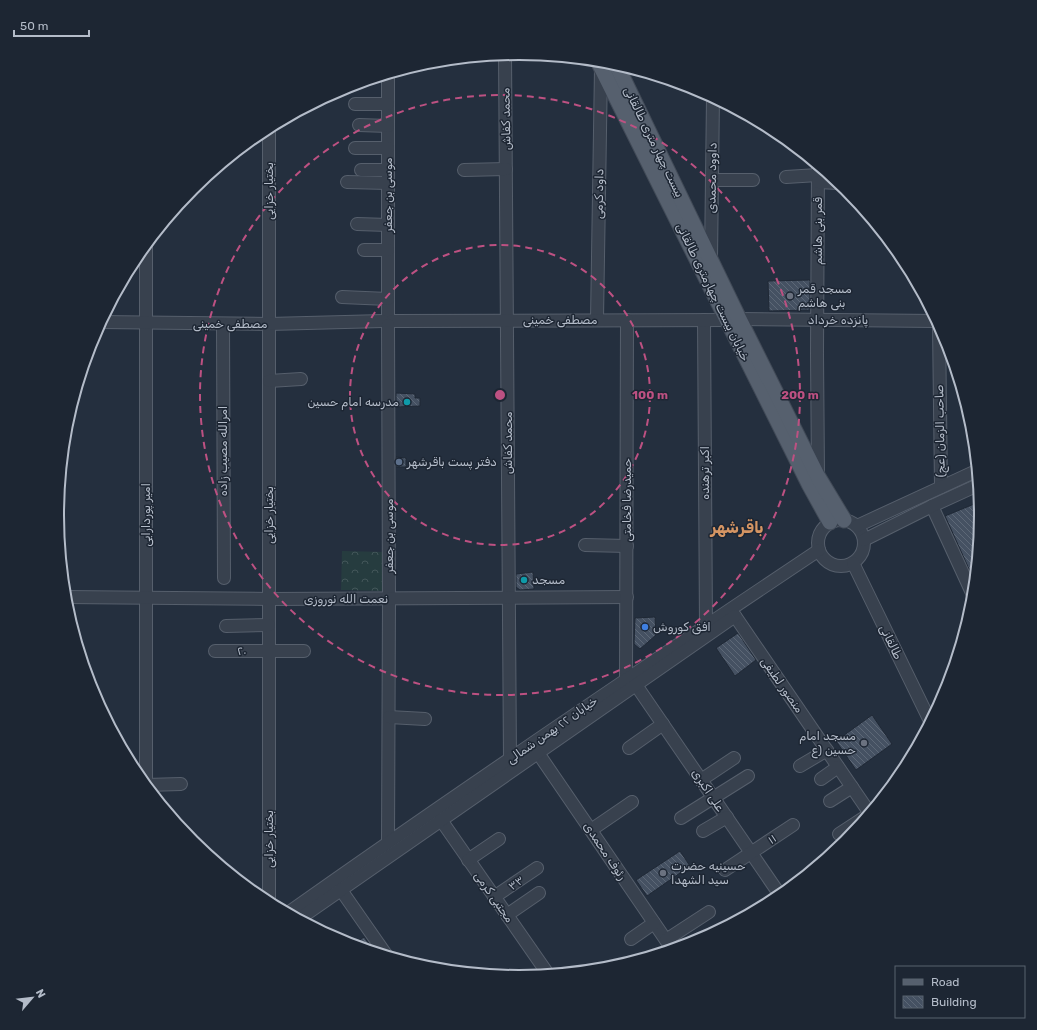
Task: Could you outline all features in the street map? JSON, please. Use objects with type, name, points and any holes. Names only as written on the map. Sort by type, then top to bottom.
[{"type":"main road","name":"خیابان بیست چهارمتری طالقانی","points":[[601,68],[734,320],[814,481],[844,523]]},
{"type":"main road","name":"بیست چهار متری طالقانی","points":[[620,72],[711,259],[734,320]]},
{"type":"street","name":"محمد کفاش","points":[[505,60],[510,760]]},
{"type":"street","name":"داود کرمی","points":[[597,320],[599,68]]},
{"type":"street","name":"موسی بن جعفر","points":[[388,80],[388,842]]},
{"type":"street","points":[[355,104],[388,104]]},
{"type":"street","name":"داوود محمدی","points":[[711,259],[713,104]]},
{"type":"street","points":[[359,126],[388,126]]},
{"type":"street","name":"بختیار خزایی","points":[[269,135],[269,895]]},
{"type":"street","points":[[355,148],[388,148]]},
{"type":"street","points":[[464,170],[506,169]]},
{"type":"street","points":[[361,170],[388,170]]},
{"type":"street","points":[[786,177],[818,174]]},
{"type":"street","name":"قمر بنی هاشم","points":[[814,481],[818,174]]},
{"type":"street","points":[[712,180],[753,180]]},
{"type":"street","points":[[347,182],[388,183]]},
{"type":"street","points":[[357,224],[388,225]]},
{"type":"street","points":[[364,250],[388,250]]},
{"type":"street","name":"امیر پوردارایی","points":[[146,254],[146,776]]},
{"type":"street","points":[[342,297],[388,299]]},
{"type":"street","name":"حمیدرضا فخامتی","points":[[627,320],[627,597],[631,682]]},
{"type":"street","name":"اکبر ترهنده","points":[[704,320],[706,626]]},
{"type":"street","name":"پانزده خرداد","points":[[734,320],[930,321]]},
{"type":"street","name":"مصطفی خمینی","points":[[106,322],[269,324],[388,321],[734,320]]},
{"type":"street","name":"امرالله مصیب زاده","points":[[223,324],[224,578]]},
{"type":"street","name":"صاحب الزمان (عج)","points":[[939,342],[941,487]]},
{"type":"street","points":[[269,381],[301,379]]},
{"type":"street","points":[[844,523],[862,532],[864,540],[862,553],[858,559],[853,563],[840,566],[828,562],[821,554],[819,537],[825,526],[844,523],[941,487],[972,473]]},
{"type":"street","points":[[864,540],[973,487]]},
{"type":"street","points":[[932,506],[968,585]]},
{"type":"street","points":[[585,545],[627,546]]},
{"type":"street","name":"خیابان ۲۲ بهمن شمالی","points":[[304,916],[538,753],[706,626],[821,554]]},
{"type":"street","name":"خیابان ۲۲ بهمن شمالی","points":[[292,910],[388,842],[510,760],[734,616],[821,554]]},
{"type":"street","name":"طالقانی","points":[[853,563],[927,715]]},
{"type":"street","name":"نعمت الله نوروزی","points":[[71,597],[389,599],[627,597]]},
{"type":"street","name":"منصور لطیفی","points":[[734,616],[866,808]]},
{"type":"street","points":[[226,626],[269,625]]},
{"type":"street","name":"۲۰","points":[[214,651],[304,651]]},
{"type":"street","name":"علی اکبری","points":[[631,682],[663,724],[776,889]]},
{"type":"street","points":[[389,718],[426,719]]},
{"type":"street","points":[[629,748],[663,724]]},
{"type":"street","points":[[800,766],[827,750]]},
{"type":"street","name":"رئوف محمدی","points":[[538,753],[669,944]]},
{"type":"street","points":[[701,780],[734,758]]},
{"type":"street","points":[[820,779],[838,767]]},
{"type":"street","points":[[681,818],[748,776]]},
{"type":"street","points":[[153,785],[181,784]]},
{"type":"street","points":[[830,801],[852,787]]},
{"type":"street","points":[[591,830],[632,802]]},
{"type":"street","points":[[703,831],[727,817]]},
{"type":"street","name":"مجتبی کرمی","points":[[441,820],[545,969]]},
{"type":"street","name":"۱۱","points":[[725,870],[792,825]]},
{"type":"street","points":[[838,834],[850,826]]},
{"type":"street","points":[[468,860],[499,839]]},
{"type":"street","name":"۳۳","points":[[494,898],[537,868]]},
{"type":"street","points":[[341,890],[382,949]]},
{"type":"street","points":[[506,915],[539,894]]},
{"type":"street","points":[[669,944],[710,912]]},
{"type":"street","points":[[631,939],[654,923]]},
{"type":"green space","points":[[342,551],[385,552],[385,591],[341,590]]},
{"type":"building","name":"مسجد قمر بنی هاشم","points":[[810,280],[810,310],[769,311],[768,281]]},
{"type":"building","name":"مدرسه امام حسین","points":[[396,393],[415,394],[415,398],[420,398],[420,406],[396,407]]},
{"type":"building","name":"دفتر پست باقرشهر","points":[[396,457],[406,458],[406,467],[396,467]]},
{"type":"building","points":[[974,504],[973,545],[970,572],[945,516]]},
{"type":"building","name":"مسجد","points":[[533,572],[534,589],[520,590],[516,587],[516,574]]},
{"type":"building","name":"افق کوروش","points":[[655,617],[656,635],[640,649],[634,644],[635,618]]},
{"type":"building","points":[[738,633],[756,660],[735,676],[716,648]]},
{"type":"building","name":"مسجد امام حسین (ع","points":[[872,715],[892,744],[856,770],[836,741]]},
{"type":"building","name":"حسینیه حضرت سید الشهدا","points":[[680,851],[690,866],[647,896],[636,880]]},
{"type":"building","points":[[364,937],[370,945],[359,941]]},
{"type":"place","name":"مسجد قمر بنی هاشم","points":[[790,296]]},
{"type":"place","name":"مدرسه امام حسین","points":[[407,402]]},
{"type":"place","name":"دفتر پست باقرشهر","points":[[399,462]]},
{"type":"place","name":"مسجد","points":[[524,580]]},
{"type":"place","name":"افق کوروش","points":[[645,627]]},
{"type":"place","name":"مسجد امام حسین (ع","points":[[864,743]]},
{"type":"place","name":"حسینیه حضرت سید الشهدا","points":[[663,873]]},
{"type":"district","name":"باقرشهر","points":[[737,527]]}]
